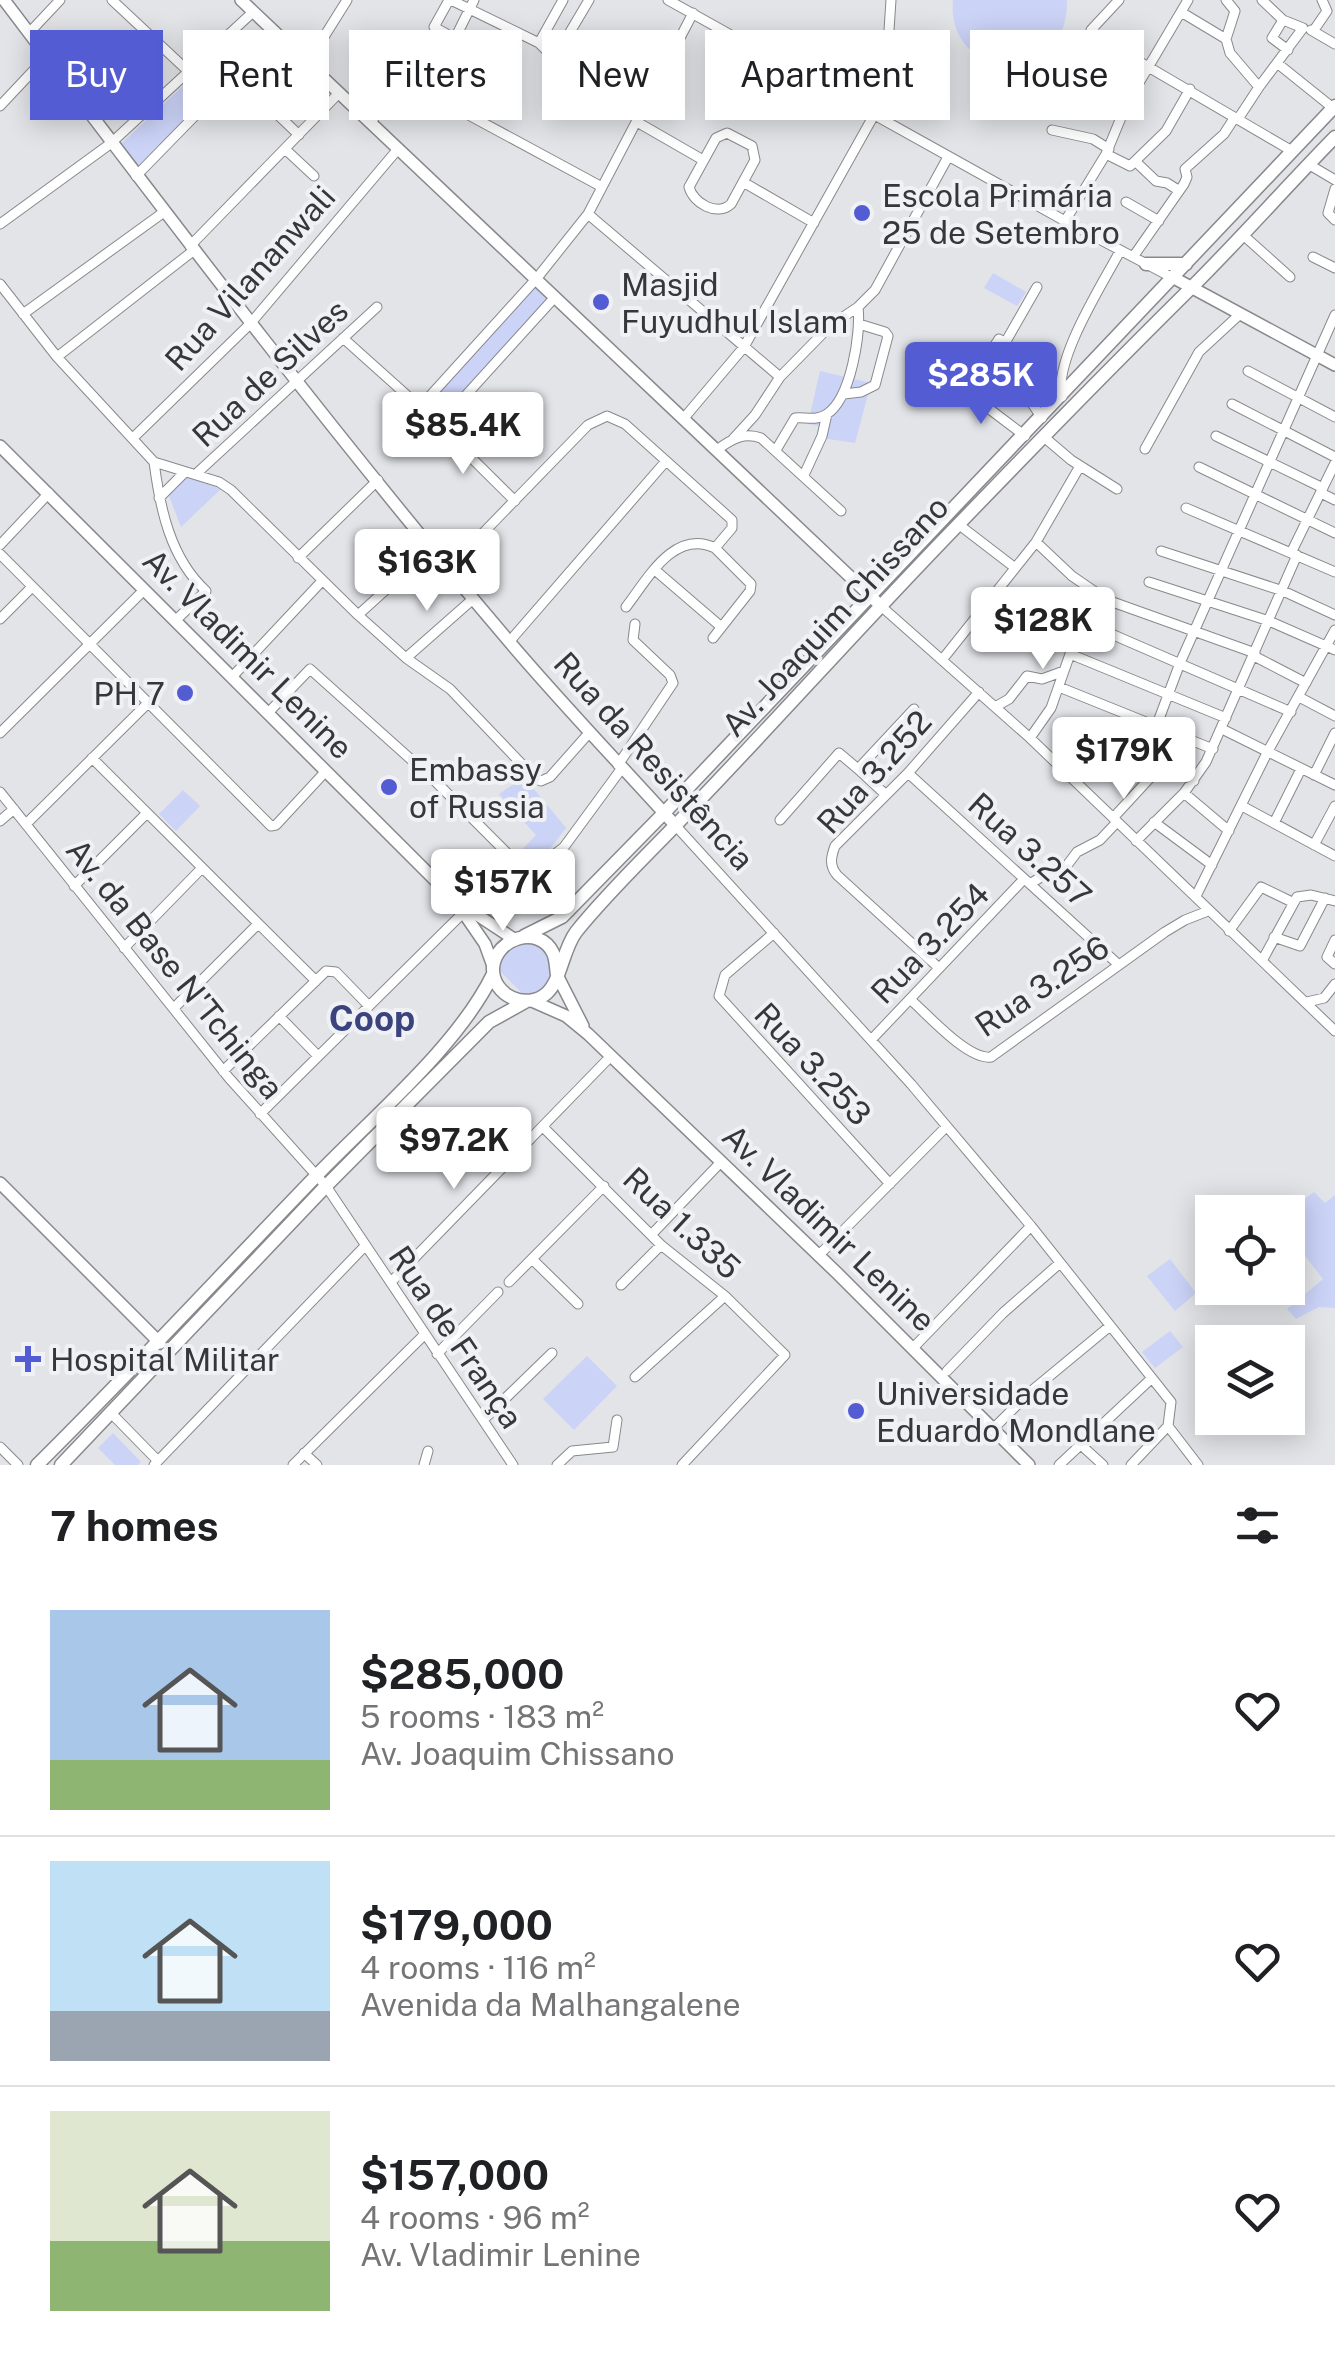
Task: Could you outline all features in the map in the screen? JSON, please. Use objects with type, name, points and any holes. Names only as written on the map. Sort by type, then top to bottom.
[{"type":"main road","name":"Av. Joaquim Chissano","points":[[557,975],[562,955],[575,933],[1024,436],[1334,107]]},
{"type":"main road","points":[[1191,288],[1335,137]]},
{"type":"main road","points":[[1139,261],[1186,264]]},
{"type":"main road","name":"Av. Joaquim Chissano","points":[[876,602],[1191,288]]},
{"type":"main road","points":[[61,1465],[176,1347],[474,1010],[493,970],[496,954],[562,916],[876,602]]},
{"type":"main road","points":[[38,1465],[320,1181],[488,1022],[548,992],[557,975],[553,952],[540,940],[518,938]]},
{"type":"main road","points":[[493,970],[504,994],[529,1001]]},
{"type":"street","name":"Rua da Resistência","points":[[4,0],[29,32]]},
{"type":"street","points":[[29,32],[60,0]]},
{"type":"street","points":[[112,0],[183,66]]},
{"type":"street","points":[[241,0],[272,30]]},
{"type":"street","points":[[328,30],[347,0]]},
{"type":"street","points":[[439,30],[434,27],[450,0],[472,4],[548,51],[560,49],[589,0]]},
{"type":"street","points":[[539,43],[564,0]]},
{"type":"street","points":[[668,0],[723,30]]},
{"type":"street","points":[[889,30],[891,0]]},
{"type":"street","points":[[1120,0],[1091,30],[1292,150]]},
{"type":"street","points":[[1065,222],[1107,152],[1127,103],[1188,0]]},
{"type":"street","points":[[1226,0],[1234,12],[1226,39],[1230,52],[1258,88]]},
{"type":"street","points":[[1262,0],[1283,20],[1335,44]]},
{"type":"street","points":[[1139,261],[1187,178],[1185,169],[1224,134],[1277,63],[1327,11],[1322,0]]},
{"type":"street","points":[[458,30],[472,4]]},
{"type":"street","points":[[233,30],[253,12]]},
{"type":"street","points":[[1182,12],[1226,39]]},
{"type":"street","points":[[420,406],[537,278],[588,214],[693,13]]},
{"type":"street","points":[[1283,20],[1272,38],[1288,50]]},
{"type":"street","points":[[1277,63],[1334,107]]},
{"type":"street","points":[[0,106],[30,73]]},
{"type":"street","points":[[0,224],[110,144],[183,77]]},
{"type":"street","points":[[329,85],[876,602],[1030,738],[1335,1030]]},
{"type":"street","points":[[1052,130],[1093,139],[1129,166],[1166,131],[1190,90]]},
{"type":"street","points":[[56,356],[192,248],[338,94]]},
{"type":"street","name":"Rua da Resistência","points":[[93,120],[250,324],[509,642],[871,1040],[1031,1226],[1171,1402],[1168,1426]]},
{"type":"street","points":[[136,176],[191,120]]},
{"type":"street","points":[[283,120],[298,134]]},
{"type":"street","points":[[479,120],[602,187]]},
{"type":"street","points":[[682,416],[744,347],[871,120]]},
{"type":"street","points":[[883,120],[1335,365]]},
{"type":"street","points":[[637,122],[703,160]]},
{"type":"street","points":[[731,134],[752,146],[755,154],[743,182],[725,210],[716,210],[692,196],[689,187],[716,138],[731,134]]},
{"type":"street","points":[[285,149],[314,176]]},
{"type":"street","name":"Rua Vilananwali","points":[[134,437],[250,324],[398,149]]},
{"type":"street","points":[[718,450],[755,416],[780,377],[830,325],[875,290],[948,157]]},
{"type":"street","points":[[1135,162],[1156,182],[1178,190]]},
{"type":"street","points":[[1308,164],[1335,180]]},
{"type":"street","points":[[743,182],[814,223]]},
{"type":"street","points":[[1335,189],[1328,213],[1335,220]]},
{"type":"street","points":[[1126,202],[1159,221]]},
{"type":"street","points":[[23,314],[164,212]]},
{"type":"street","points":[[588,214],[780,377]]},
{"type":"street","points":[[1242,234],[1290,278]]},
{"type":"street","points":[[1062,397],[1060,379],[1065,359],[1120,250]]},
{"type":"street","points":[[1313,257],[1335,268]]},
{"type":"street","points":[[0,284],[56,356],[154,462],[158,498],[188,574],[206,591],[174,621]]},
{"type":"street","points":[[1005,343],[1036,287]]},
{"type":"street","points":[[439,425],[555,297]]},
{"type":"street","points":[[804,476],[827,414],[844,394],[860,324],[858,307]]},
{"type":"street","name":"Rua de Silves","points":[[158,498],[297,382],[377,308]]},
{"type":"street","points":[[1156,727],[1194,630],[1335,314]]},
{"type":"street","points":[[1144,449],[1204,346],[1239,315]]},
{"type":"street","points":[[844,394],[875,385],[888,336],[860,324]]},
{"type":"street","points":[[343,338],[420,406],[515,500]]},
{"type":"street","points":[[1024,436],[992,410],[962,393],[999,339],[1005,343],[1042,418]]},
{"type":"street","points":[[1248,372],[1335,418]]},
{"type":"street","points":[[1136,841],[1194,782],[1213,749],[1334,465],[1284,430],[1232,404]]},
{"type":"street","points":[[776,450],[796,418],[814,419],[827,414]]},
{"type":"street","points":[[448,568],[588,425],[607,416],[625,424],[732,520],[732,528],[715,548]]},
{"type":"street","points":[[734,438],[750,434],[776,450],[842,511]]},
{"type":"street","points":[[1216,436],[1335,500]]},
{"type":"street","points":[[1044,437],[1117,490]]},
{"type":"street","name":"Av. Vladimir Lenine","points":[[0,446],[462,907],[485,944],[493,970]]},
{"type":"street","points":[[154,462],[231,490],[358,616],[406,658],[450,689],[541,781],[550,777],[589,733]]},
{"type":"street","points":[[509,642],[666,462]]},
{"type":"street","points":[[942,660],[1036,542],[1080,466]]},
{"type":"street","points":[[1198,467],[1335,533]]},
{"type":"street","points":[[298,558],[378,480]]},
{"type":"street","points":[[0,545],[49,494]]},
{"type":"street","points":[[1186,508],[1335,572]]},
{"type":"street","points":[[958,524],[1014,567]]},
{"type":"street","points":[[626,607],[680,546],[698,542],[715,548],[751,584],[713,638]]},
{"type":"street","points":[[1036,542],[1100,596],[1254,654],[1306,684]]},
{"type":"street","points":[[358,616],[432,548]]},
{"type":"street","points":[[1161,551],[1283,591],[1335,615]]},
{"type":"street","points":[[0,554],[271,826],[326,771]]},
{"type":"street","points":[[655,570],[720,625]]},
{"type":"street","points":[[232,677],[322,580]]},
{"type":"street","points":[[1150,582],[1269,621],[1331,648]]},
{"type":"street","points":[[0,619],[32,587]]},
{"type":"street","points":[[0,733],[144,590]]},
{"type":"street","points":[[1030,738],[1050,708],[1070,654],[1100,596]]},
{"type":"street","points":[[406,658],[473,599]]},
{"type":"street","points":[[1086,623],[1290,712]]},
{"type":"street","points":[[268,713],[310,669],[508,854],[524,861],[547,860],[564,847],[673,683],[670,675],[633,640],[635,624]]},
{"type":"street","points":[[1196,896],[1268,751],[1331,648],[1335,630]]},
{"type":"street","points":[[1070,654],[1226,718]]},
{"type":"street","points":[[995,707],[1009,699],[1027,676],[1042,679],[1064,672]]},
{"type":"street","points":[[1059,687],[1213,749]]},
{"type":"street","name":"Rua 3.252","points":[[939,968],[832,868],[835,846],[908,773],[979,692]]},
{"type":"street","points":[[1300,697],[1335,716]]},
{"type":"street","points":[[26,824],[148,702]]},
{"type":"street","points":[[858,769],[914,708]]},
{"type":"street","points":[[1222,729],[1335,785]]},
{"type":"street","points":[[1314,775],[1335,733]]},
{"type":"street","points":[[1138,751],[1194,782]]},
{"type":"street","points":[[780,820],[840,752],[885,794]]},
{"type":"street","points":[[92,758],[316,980]]},
{"type":"street","name":"Rua 3.254","points":[[871,1040],[1027,881],[1062,872],[1077,852],[1100,840],[1160,766]]},
{"type":"street","points":[[1274,823],[1302,769]]},
{"type":"street","name":"Rua 3.257","points":[[908,773],[1118,965]]},
{"type":"street","name":"Av. da Base N'Tchinga","points":[[0,792],[223,1071],[320,1181]]},
{"type":"street","points":[[1184,793],[1230,831]]},
{"type":"street","points":[[1242,806],[1335,856]]},
{"type":"street","points":[[1314,845],[1335,806]]},
{"type":"street","points":[[0,821],[14,809]]},
{"type":"street","points":[[74,886],[147,814]]},
{"type":"street","points":[[1154,822],[1212,865]]},
{"type":"street","points":[[124,948],[202,869]]},
{"type":"street","points":[[1229,931],[1260,888],[1292,902]]},
{"type":"street","points":[[1263,959],[1274,937],[1292,902],[1304,895],[1330,899],[1300,946],[1274,937]]},
{"type":"street","points":[[260,1114],[462,907]]},
{"type":"street","name":"Av. Vladimir Lenine","points":[[462,907],[518,938]]},
{"type":"street","name":"Rua 3.256","points":[[911,1000],[966,1048],[984,1059],[991,1058],[1118,965],[1185,920],[1208,911]]},
{"type":"street","points":[[174,1008],[258,924]]},
{"type":"street","name":"Rua 3.253","points":[[774,933],[726,975],[719,996],[890,1184]]},
{"type":"street","points":[[1335,940],[1327,957],[1335,964]]},
{"type":"street","points":[[223,1071],[326,971],[336,972],[369,1006]]},
{"type":"street","name":"Av. Vladimir Lenine","points":[[557,975],[588,1034]]},
{"type":"street","points":[[1307,1002],[1324,998],[1335,984]]},
{"type":"street","name":"Av. Vladimir Lenine","points":[[529,1001],[566,1016],[588,1034],[1029,1465]]},
{"type":"street","points":[[279,1016],[318,1056]]},
{"type":"street","points":[[391,1282],[544,1128],[607,1053]]},
{"type":"street","points":[[818,1256],[946,1127]]},
{"type":"street","name":"Rua 1.335","points":[[544,1128],[662,1245],[725,1296],[785,1356],[682,1465]]},
{"type":"street","points":[[652,1233],[721,1162]]},
{"type":"street","name":"Rua de França","points":[[320,1181],[513,1465]]},
{"type":"street","points":[[0,1183],[160,1343]]},
{"type":"street","points":[[510,1282],[604,1186]]},
{"type":"street","points":[[913,1348],[1031,1226]]},
{"type":"street","points":[[622,1285],[662,1245]]},
{"type":"street","points":[[110,1413],[156,1463],[364,1247]]},
{"type":"street","points":[[532,1259],[578,1304]]},
{"type":"street","points":[[948,1371],[1003,1313],[1060,1263]]},
{"type":"street","points":[[437,1354],[498,1292]]},
{"type":"street","points":[[635,1377],[725,1296]]},
{"type":"street","points":[[994,1428],[1029,1393],[1110,1326]]},
{"type":"street","points":[[293,1465],[424,1335]]},
{"type":"street","points":[[483,1420],[552,1354]]},
{"type":"street","points":[[1059,1465],[1152,1378]]},
{"type":"street","points":[[557,1465],[572,1452],[613,1447],[617,1420]]},
{"type":"street","points":[[1131,1465],[1168,1426],[1198,1465]]},
{"type":"street","points":[[1080,1444],[1103,1465]]},
{"type":"street","points":[[0,1447],[18,1465]]},
{"type":"street","points":[[424,1465],[428,1452]]},
{"type":"street","points":[[304,1453],[317,1465]]},
{"type":"shaded area","points":[[953,0],[1067,0],[1061,30],[970,30],[970,48],[956,27]]},
{"type":"shaded area","points":[[183,86],[184,120],[139,168],[122,143],[147,120],[163,120],[163,105]]},
{"type":"shaded area","points":[[993,273],[1026,292],[1017,306],[984,288]]},
{"type":"shaded area","points":[[537,278],[555,297],[439,425],[420,407]]},
{"type":"shaded area","points":[[820,371],[871,383],[855,443],[822,438],[824,427],[808,424]]},
{"type":"shaded area","points":[[185,476],[221,489],[181,527],[167,491]]},
{"type":"shaded area","points":[[294,692],[325,723],[313,735],[282,705]]},
{"type":"shaded area","points":[[524,777],[566,828],[546,854],[536,857],[521,851],[536,835],[499,794]]},
{"type":"shaded area","points":[[183,790],[200,806],[176,831],[159,814]]},
{"type":"shaded area","points":[[535,941],[553,961],[555,987],[526,997],[498,969],[499,947]]},
{"type":"shaded area","points":[[1314,1192],[1325,1203],[1335,1195],[1335,1308],[1319,1307],[1296,1319],[1287,1309],[1305,1305],[1305,1294],[1323,1279],[1305,1256],[1305,1198]]},
{"type":"shaded area","points":[[1170,1259],[1195,1294],[1175,1311],[1147,1276]]},
{"type":"shaded area","points":[[1170,1331],[1183,1347],[1155,1368],[1142,1352]]},
{"type":"shaded area","points":[[587,1356],[617,1386],[574,1430],[543,1399]]},
{"type":"shaded area","points":[[113,1433],[141,1462],[138,1465],[115,1465],[98,1448]]},
{"type":"place","name":"Escola Primária 25 de Setembro","points":[[862,213]]},
{"type":"place","name":"Masjid Fuyudhul Islam","points":[[601,302]]},
{"type":"place","name":"PH 7","points":[[185,693]]},
{"type":"place","name":"Embassy of Russia","points":[[389,787]]},
{"type":"place","name":"Hospital Militar","points":[[28,1359]]},
{"type":"place","name":"Universidade Eduardo Mondlane","points":[[856,1411]]},
{"type":"district","name":"Coop","points":[[372,1018]]}]
